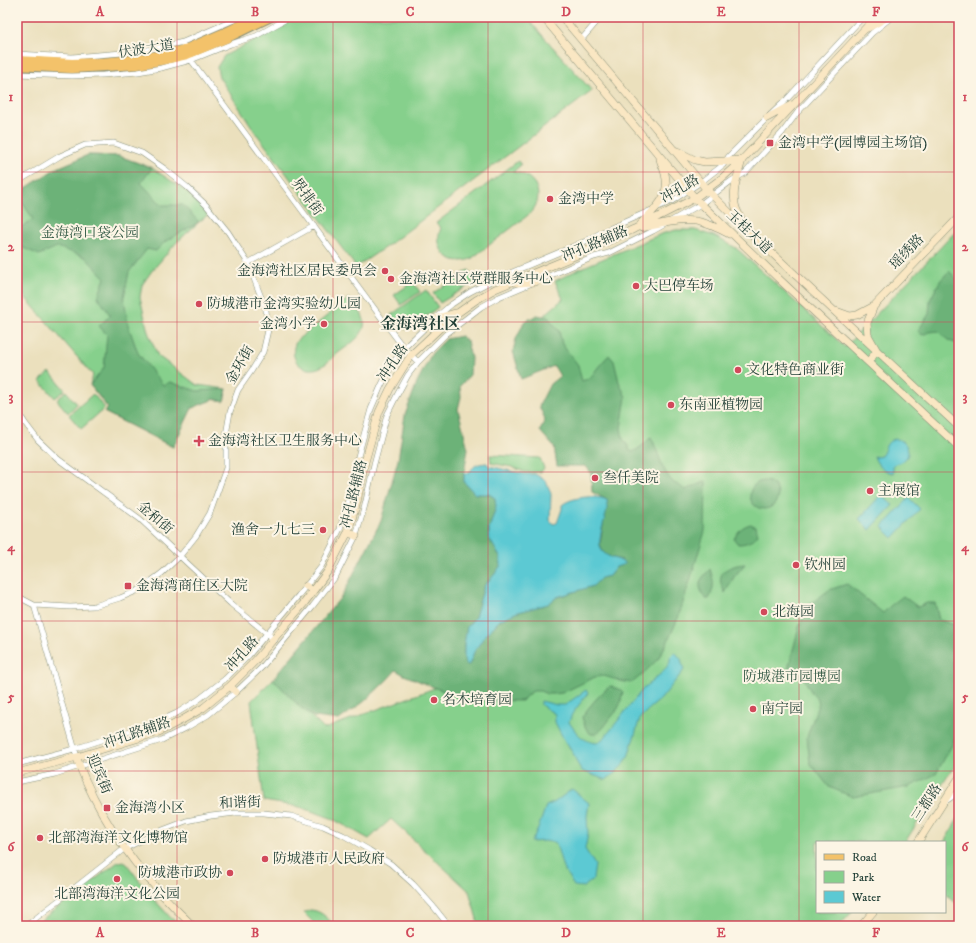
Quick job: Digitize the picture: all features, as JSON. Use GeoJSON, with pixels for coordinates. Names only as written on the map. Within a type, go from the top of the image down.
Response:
{"type":"FeatureCollection","features":[{"type":"Feature","properties":{"kind":"main road","name":"伏波大道"},"geometry":{"type":"LineString","coordinates":[[17,60],[72,63],[102,62],[136,59],[187,51],[258,17]]}},
{"type":"Feature","properties":{"kind":"main road","name":"伏波大道"},"geometry":{"type":"LineString","coordinates":[[17,66],[103,71],[160,61],[228,38],[271,17]]}},
{"type":"Feature","properties":{"kind":"main road","name":"玉桂大道"},"geometry":{"type":"LineString","coordinates":[[543,17],[695,198],[959,447]]}},
{"type":"Feature","properties":{"kind":"main road","name":"玉桂大道"},"geometry":{"type":"LineString","coordinates":[[562,17],[707,190],[745,228],[959,428]]}},
{"type":"Feature","properties":{"kind":"main road","name":"冲孔路"},"geometry":{"type":"LineString","coordinates":[[17,773],[159,732],[203,708],[230,686],[255,661],[328,571],[348,532],[379,412],[390,388],[411,355],[459,312],[495,289],[577,255],[634,229],[695,198],[707,190],[742,160],[876,17]]}},
{"type":"Feature","properties":{"kind":"main road"},"geometry":{"type":"LineString","coordinates":[[861,33],[888,17]]}},
{"type":"Feature","properties":{"kind":"main road"},"geometry":{"type":"LineString","coordinates":[[766,118],[796,102]]}},
{"type":"Feature","properties":{"kind":"main road"},"geometry":{"type":"LineString","coordinates":[[674,150],[695,160],[705,162],[742,160],[734,195],[736,207],[745,228]]}},
{"type":"Feature","properties":{"kind":"main road"},"geometry":{"type":"LineString","coordinates":[[634,229],[657,208],[663,199],[666,189],[666,175],[658,154]]}},
{"type":"Feature","properties":{"kind":"main road","name":"瑶绣路"},"geometry":{"type":"LineString","coordinates":[[874,306],[959,217]]}},
{"type":"Feature","properties":{"kind":"main road"},"geometry":{"type":"LineString","coordinates":[[634,229],[684,220],[697,221],[714,226],[735,237]]}},
{"type":"Feature","properties":{"kind":"main road"},"geometry":{"type":"LineString","coordinates":[[792,291],[802,281]]}},
{"type":"Feature","properties":{"kind":"main road"},"geometry":{"type":"LineString","coordinates":[[510,283],[535,282]]}},
{"type":"Feature","properties":{"kind":"main road"},"geometry":{"type":"LineString","coordinates":[[834,310],[850,316],[857,315],[874,306]]}},
{"type":"Feature","properties":{"kind":"main road"},"geometry":{"type":"LineString","coordinates":[[868,362],[877,351],[868,335],[867,323],[874,306]]}},
{"type":"Feature","properties":{"kind":"main road"},"geometry":{"type":"LineString","coordinates":[[434,319],[459,312]]}},
{"type":"Feature","properties":{"kind":"main road"},"geometry":{"type":"LineString","coordinates":[[356,460],[365,462]]}},
{"type":"Feature","properties":{"kind":"main road"},"geometry":{"type":"LineString","coordinates":[[346,508],[354,511]]}},
{"type":"Feature","properties":{"kind":"main road"},"geometry":{"type":"LineString","coordinates":[[348,532],[356,536]]}},
{"type":"Feature","properties":{"kind":"main road"},"geometry":{"type":"LineString","coordinates":[[306,586],[313,591]]}},
{"type":"Feature","properties":{"kind":"main road"},"geometry":{"type":"LineString","coordinates":[[230,686],[236,692]]}},
{"type":"Feature","properties":{"kind":"main road"},"geometry":{"type":"LineString","coordinates":[[144,727],[147,735]]}},
{"type":"Feature","properties":{"kind":"main road","name":"迎宾街"},"geometry":{"type":"LineString","coordinates":[[76,757],[99,808],[124,849],[145,877],[193,926]]}},
{"type":"Feature","properties":{"kind":"main road","name":"三都路"},"geometry":{"type":"LineString","coordinates":[[919,841],[959,778]]}},
{"type":"Feature","properties":{"kind":"main road"},"geometry":{"type":"LineString","coordinates":[[861,926],[872,913]]}},
{"type":"Feature","properties":{"kind":"street"},"geometry":{"type":"LineString","coordinates":[[187,51],[241,17]]}},
{"type":"Feature","properties":{"kind":"street"},"geometry":{"type":"LineString","coordinates":[[17,54],[72,57],[135,52],[157,48],[187,51],[231,44],[256,36],[290,17]]}},
{"type":"Feature","properties":{"kind":"street"},"geometry":{"type":"LineString","coordinates":[[581,40],[601,17]]}},
{"type":"Feature","properties":{"kind":"street","name":"冲孔路辅路"},"geometry":{"type":"LineString","coordinates":[[17,764],[74,749],[155,723],[177,713],[198,700],[225,679],[249,655],[321,567],[340,529],[356,460],[371,409],[393,364],[404,348],[434,319],[452,304],[470,292],[491,281],[586,241],[602,232],[672,201],[689,191],[723,165],[729,156],[787,99],[863,17]]}},
{"type":"Feature","properties":{"kind":"street","name":"冲孔路辅路"},"geometry":{"type":"LineString","coordinates":[[17,782],[55,774],[162,740],[208,715],[236,692],[262,667],[336,576],[356,536],[387,415],[396,396],[418,362],[446,334],[482,307],[499,297],[609,252],[653,231],[701,204],[745,173],[782,133],[797,113],[872,33],[891,17]]}},
{"type":"Feature","properties":{"kind":"street","name":"界排街"},"geometry":{"type":"LineString","coordinates":[[187,51],[404,348],[418,362]]}},
{"type":"Feature","properties":{"kind":"street"},"geometry":{"type":"LineString","coordinates":[[17,74],[72,76],[103,71]]}},
{"type":"Feature","properties":{"kind":"street","name":"金环街"},"geometry":{"type":"LineString","coordinates":[[17,182],[60,156],[86,145],[114,143],[142,153],[166,169],[206,205],[228,232],[248,263],[266,310],[268,330],[263,352],[238,390],[230,412],[226,434],[226,468],[210,513],[196,536],[180,556],[162,573],[139,590],[94,606],[70,607],[34,605],[17,596]]}},
{"type":"Feature","properties":{"kind":"street"},"geometry":{"type":"LineString","coordinates":[[248,263],[314,226]]}},
{"type":"Feature","properties":{"kind":"street","name":"金和街"},"geometry":{"type":"LineString","coordinates":[[17,410],[38,440],[58,459],[140,519],[231,604],[280,644]]}},
{"type":"Feature","properties":{"kind":"street","name":"迎宾街"},"geometry":{"type":"LineString","coordinates":[[34,605],[76,757]]}},
{"type":"Feature","properties":{"kind":"street"},"geometry":{"type":"LineString","coordinates":[[943,802],[959,792]]}},
{"type":"Feature","properties":{"kind":"street","name":"和谐街"},"geometry":{"type":"LineString","coordinates":[[26,926],[124,849],[160,831],[186,821],[236,813],[264,813],[291,816],[323,826],[343,835],[391,864],[413,884],[433,906],[448,926]]}},
{"type":"Feature","properties":{"kind":"green space"},"geometry":{"type":"Polygon","coordinates":[[[298,17],[526,17],[592,91],[390,244],[356,267],[256,133],[219,77],[217,67],[224,56],[298,17]]]}},
{"type":"Feature","properties":{"kind":"green space","name":"金海湾口袋公园"},"geometry":{"type":"Polygon","coordinates":[[[88,155],[119,156],[152,168],[185,190],[209,214],[176,243],[151,272],[142,285],[140,297],[148,332],[158,356],[197,385],[227,389],[224,401],[214,399],[192,408],[173,447],[104,412],[108,408],[90,385],[93,375],[17,288],[17,194],[55,169],[88,155]]]}},
{"type":"Feature","properties":{"kind":"green space","name":"金海湾口袋公园"},"geometry":{"type":"Polygon","coordinates":[[[88,155],[119,156],[152,168],[141,183],[162,205],[183,205],[199,222],[166,241],[156,251],[147,249],[129,272],[124,297],[128,325],[138,353],[163,385],[170,382],[197,391],[227,389],[224,401],[214,399],[192,408],[173,447],[104,412],[108,408],[90,385],[104,368],[107,335],[99,326],[110,315],[98,297],[105,278],[85,257],[57,247],[39,255],[17,245],[17,230],[33,219],[17,194],[55,169],[88,155]]]}},
{"type":"Feature","properties":{"kind":"green space"},"geometry":{"type":"Polygon","coordinates":[[[518,161],[521,165],[513,172],[529,177],[537,189],[537,203],[533,210],[471,259],[463,261],[450,258],[441,249],[439,236],[441,228],[436,223],[518,161]]]}},
{"type":"Feature","properties":{"kind":"green space","name":"防城港市园博园"},"geometry":{"type":"Polygon","coordinates":[[[959,228],[959,761],[906,841],[816,841],[816,913],[851,913],[839,926],[479,926],[469,891],[391,819],[369,839],[331,818],[300,807],[264,801],[251,701],[273,679],[324,729],[640,612],[624,448],[540,319],[563,299],[555,281],[579,269],[661,234],[676,230],[695,230],[714,236],[736,248],[845,347],[959,228]]]}},
{"type":"Feature","properties":{"kind":"green space"},"geometry":{"type":"Polygon","coordinates":[[[469,270],[476,281],[440,303],[433,293],[469,270]]]}},
{"type":"Feature","properties":{"kind":"green space"},"geometry":{"type":"Polygon","coordinates":[[[949,271],[956,278],[959,284],[959,344],[949,341],[938,331],[922,335],[918,331],[929,314],[930,300],[940,281],[949,271]]]}},
{"type":"Feature","properties":{"kind":"green space"},"geometry":{"type":"Polygon","coordinates":[[[413,282],[420,292],[401,305],[394,295],[413,282]]]}},
{"type":"Feature","properties":{"kind":"green space"},"geometry":{"type":"Polygon","coordinates":[[[426,290],[438,307],[413,327],[406,329],[399,326],[391,315],[426,290]]]}},
{"type":"Feature","properties":{"kind":"green space"},"geometry":{"type":"Polygon","coordinates":[[[349,298],[353,303],[350,306],[358,310],[363,317],[364,323],[361,334],[352,343],[321,367],[311,369],[302,366],[296,361],[294,356],[294,348],[297,340],[349,298]]]}},
{"type":"Feature","properties":{"kind":"green space"},"geometry":{"type":"Polygon","coordinates":[[[537,315],[548,317],[559,331],[562,344],[578,365],[582,381],[590,378],[609,355],[614,361],[619,382],[626,397],[621,428],[623,439],[630,451],[633,452],[642,446],[651,437],[666,473],[674,483],[685,490],[706,481],[705,531],[678,618],[668,641],[658,659],[633,682],[624,682],[604,676],[595,677],[562,693],[547,694],[540,691],[533,691],[522,701],[480,700],[458,697],[404,675],[396,670],[365,701],[339,720],[314,717],[301,708],[273,679],[342,596],[381,521],[398,460],[405,415],[417,382],[432,353],[446,339],[461,336],[467,341],[471,358],[470,375],[460,386],[461,397],[458,409],[468,449],[464,482],[475,494],[489,494],[495,498],[496,507],[489,529],[489,537],[500,557],[501,565],[484,586],[475,617],[467,628],[464,645],[464,658],[469,665],[474,652],[484,637],[500,620],[515,613],[548,604],[557,597],[593,586],[601,578],[609,576],[622,560],[607,556],[601,548],[600,544],[607,500],[592,492],[591,473],[586,466],[557,466],[554,447],[540,431],[545,419],[539,406],[550,384],[560,376],[554,366],[521,379],[513,351],[516,339],[524,322],[537,315]]]}},
{"type":"Feature","properties":{"kind":"green space"},"geometry":{"type":"Polygon","coordinates":[[[50,372],[65,390],[55,398],[40,381],[50,372]]]}},
{"type":"Feature","properties":{"kind":"green space"},"geometry":{"type":"Polygon","coordinates":[[[66,391],[77,404],[68,413],[57,400],[66,391]]]}},
{"type":"Feature","properties":{"kind":"green space"},"geometry":{"type":"Polygon","coordinates":[[[93,394],[105,408],[81,429],[69,415],[93,394]]]}},
{"type":"Feature","properties":{"kind":"green space"},"geometry":{"type":"Polygon","coordinates":[[[490,455],[540,458],[544,468],[541,472],[525,472],[512,467],[491,463],[490,455]]]}},
{"type":"Feature","properties":{"kind":"green space"},"geometry":{"type":"Polygon","coordinates":[[[764,481],[774,485],[778,495],[774,505],[764,509],[754,505],[750,495],[754,485],[764,481]]]}},
{"type":"Feature","properties":{"kind":"green space"},"geometry":{"type":"Polygon","coordinates":[[[751,524],[756,527],[758,534],[750,542],[738,544],[734,539],[737,534],[741,529],[751,524]]]}},
{"type":"Feature","properties":{"kind":"green space"},"geometry":{"type":"Polygon","coordinates":[[[745,564],[734,577],[725,593],[720,579],[724,571],[736,565],[745,564]]]}},
{"type":"Feature","properties":{"kind":"green space"},"geometry":{"type":"Polygon","coordinates":[[[710,569],[713,587],[709,599],[706,599],[701,590],[700,582],[710,569]]]}},
{"type":"Feature","properties":{"kind":"green space"},"geometry":{"type":"Polygon","coordinates":[[[847,584],[883,613],[903,596],[918,607],[927,603],[935,603],[939,620],[958,626],[953,647],[954,670],[959,679],[959,732],[936,774],[909,787],[853,797],[829,787],[810,763],[807,737],[819,702],[803,677],[788,669],[799,627],[809,605],[829,590],[847,584]]]}},
{"type":"Feature","properties":{"kind":"green space"},"geometry":{"type":"Polygon","coordinates":[[[610,686],[623,692],[619,706],[601,730],[597,733],[590,733],[584,725],[582,717],[595,700],[610,686]]]}},
{"type":"Feature","properties":{"kind":"green space"},"geometry":{"type":"Polygon","coordinates":[[[959,817],[959,906],[946,894],[946,841],[945,841],[959,817]]]}},
{"type":"Feature","properties":{"kind":"green space","name":"北部湾海洋文化公园"},"geometry":{"type":"Polygon","coordinates":[[[123,861],[127,864],[149,894],[180,926],[33,926],[118,862],[123,861]]]}},
{"type":"Feature","properties":{"kind":"green space"},"geometry":{"type":"Polygon","coordinates":[[[310,910],[321,913],[335,926],[317,926],[304,913],[310,910]]]}},
{"type":"Feature","properties":{"kind":"water"},"geometry":{"type":"Polygon","coordinates":[[[896,439],[905,444],[908,454],[904,460],[893,467],[893,473],[886,471],[881,467],[874,456],[881,456],[888,443],[896,439]]]}},
{"type":"Feature","properties":{"kind":"water"},"geometry":{"type":"Polygon","coordinates":[[[487,463],[489,466],[525,474],[535,474],[546,481],[551,494],[550,520],[553,524],[557,523],[562,505],[566,502],[584,497],[597,497],[607,500],[600,547],[606,555],[620,560],[625,564],[616,567],[609,576],[601,578],[593,586],[557,597],[548,604],[515,613],[500,620],[484,637],[474,652],[469,665],[465,664],[464,658],[464,645],[467,627],[475,617],[484,586],[501,565],[500,557],[489,538],[489,529],[496,507],[495,498],[489,494],[475,494],[464,482],[464,473],[469,473],[476,465],[487,463]]]}},
{"type":"Feature","properties":{"kind":"water"},"geometry":{"type":"Polygon","coordinates":[[[881,495],[893,505],[870,530],[859,519],[881,495]]]}},
{"type":"Feature","properties":{"kind":"water"},"geometry":{"type":"Polygon","coordinates":[[[909,498],[920,509],[893,538],[882,527],[909,498]]]}},
{"type":"Feature","properties":{"kind":"water"},"geometry":{"type":"Polygon","coordinates":[[[675,652],[681,659],[684,670],[661,699],[640,718],[628,757],[623,765],[606,780],[582,771],[555,722],[555,714],[541,705],[541,701],[557,705],[565,705],[586,690],[588,693],[572,714],[569,722],[574,730],[584,739],[597,743],[605,737],[643,689],[664,671],[670,662],[670,657],[675,652]]]}},
{"type":"Feature","properties":{"kind":"water"},"geometry":{"type":"Polygon","coordinates":[[[572,789],[589,803],[587,816],[588,834],[585,849],[595,865],[593,879],[584,887],[574,886],[563,868],[556,843],[545,841],[531,842],[538,829],[546,806],[555,802],[572,789]]]}},
{"type":"Feature","properties":{"kind":"place","name":"金湾中学(园博园主场馆)"},"geometry":{"type":"Point","coordinates":[770,143]}},
{"type":"Feature","properties":{"kind":"place","name":"金湾中学"},"geometry":{"type":"Point","coordinates":[550,199]}},
{"type":"Feature","properties":{"kind":"place","name":"金海湾社区居民委员会"},"geometry":{"type":"Point","coordinates":[385,271]}},
{"type":"Feature","properties":{"kind":"place","name":"金海湾社区党群服务中心"},"geometry":{"type":"Point","coordinates":[391,279]}},
{"type":"Feature","properties":{"kind":"place","name":"大巴停车场"},"geometry":{"type":"Point","coordinates":[636,286]}},
{"type":"Feature","properties":{"kind":"place","name":"防城港市金湾实验幼儿园"},"geometry":{"type":"Point","coordinates":[199,304]}},
{"type":"Feature","properties":{"kind":"place","name":"金湾小学"},"geometry":{"type":"Point","coordinates":[324,324]}},
{"type":"Feature","properties":{"kind":"place","name":"文化特色商业街"},"geometry":{"type":"Point","coordinates":[738,370]}},
{"type":"Feature","properties":{"kind":"place","name":"东南亚植物园"},"geometry":{"type":"Point","coordinates":[671,405]}},
{"type":"Feature","properties":{"kind":"place","name":"金海湾社区卫生服务中心"},"geometry":{"type":"Point","coordinates":[199,441]}},
{"type":"Feature","properties":{"kind":"place","name":"叁仟美院"},"geometry":{"type":"Point","coordinates":[595,478]}},
{"type":"Feature","properties":{"kind":"place","name":"主展馆"},"geometry":{"type":"Point","coordinates":[870,491]}},
{"type":"Feature","properties":{"kind":"place","name":"渔舍一九七三"},"geometry":{"type":"Point","coordinates":[323,530]}},
{"type":"Feature","properties":{"kind":"place","name":"钦州园"},"geometry":{"type":"Point","coordinates":[796,565]}},
{"type":"Feature","properties":{"kind":"place","name":"金海湾商住区大院"},"geometry":{"type":"Point","coordinates":[128,586]}},
{"type":"Feature","properties":{"kind":"place","name":"北海园"},"geometry":{"type":"Point","coordinates":[764,612]}},
{"type":"Feature","properties":{"kind":"place","name":"名木培育园"},"geometry":{"type":"Point","coordinates":[434,700]}},
{"type":"Feature","properties":{"kind":"place","name":"南宁园"},"geometry":{"type":"Point","coordinates":[753,709]}},
{"type":"Feature","properties":{"kind":"place","name":"金海湾小区"},"geometry":{"type":"Point","coordinates":[107,808]}},
{"type":"Feature","properties":{"kind":"place","name":"北部湾海洋文化博物馆"},"geometry":{"type":"Point","coordinates":[40,838]}},
{"type":"Feature","properties":{"kind":"place","name":"防城港市人民政府"},"geometry":{"type":"Point","coordinates":[265,859]}},
{"type":"Feature","properties":{"kind":"place","name":"防城港市政协"},"geometry":{"type":"Point","coordinates":[230,873]}},
{"type":"Feature","properties":{"kind":"place","name":"北部湾海洋文化公园"},"geometry":{"type":"Point","coordinates":[117,879]}},
{"type":"Feature","properties":{"kind":"district","name":"金海湾社区"},"geometry":{"type":"Point","coordinates":[420,324]}}]}
